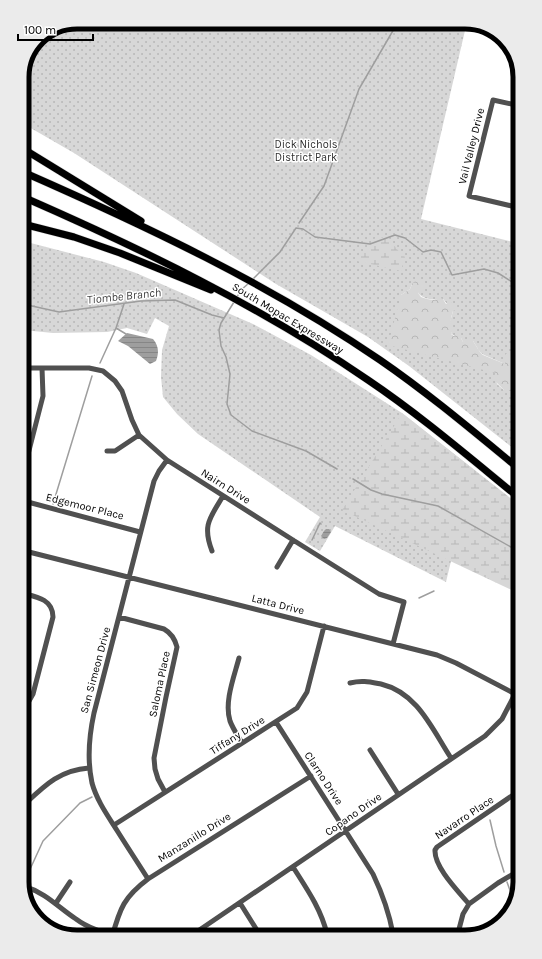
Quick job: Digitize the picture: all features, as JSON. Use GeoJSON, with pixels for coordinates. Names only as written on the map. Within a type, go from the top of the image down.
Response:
{"type":"FeatureCollection","features":[{"type":"Feature","properties":{"kind":"highway"},"geometry":{"type":"LineString","coordinates":[[29,152],[140,221],[150,230]]}},
{"type":"Feature","properties":{"kind":"highway","name":"South Mopac Expressway"},"geometry":{"type":"LineString","coordinates":[[29,175],[150,230],[266,290],[341,334],[449,412],[513,464]]}},
{"type":"Feature","properties":{"kind":"highway","name":"South Mopac Expressway"},"geometry":{"type":"LineString","coordinates":[[29,200],[114,238],[213,289],[224,293],[328,354],[368,380],[416,415],[513,493]]}},
{"type":"Feature","properties":{"kind":"highway"},"geometry":{"type":"LineString","coordinates":[[29,226],[74,237],[213,289]]}},
{"type":"Feature","properties":{"kind":"street","name":"Vail Valley Drive"},"geometry":{"type":"LineString","coordinates":[[513,104],[493,100],[469,196],[513,206]]}},
{"type":"Feature","properties":{"kind":"street","name":"Nairn Drive"},"geometry":{"type":"LineString","coordinates":[[29,368],[89,368],[103,372],[114,381],[122,391],[139,435],[167,460],[384,596],[404,602],[393,644]]}},
{"type":"Feature","properties":{"kind":"street"},"geometry":{"type":"LineString","coordinates":[[29,451],[43,396],[42,368]]}},
{"type":"Feature","properties":{"kind":"street"},"geometry":{"type":"LineString","coordinates":[[107,451],[115,451],[139,435]]}},
{"type":"Feature","properties":{"kind":"street","name":"San Simeon Drive"},"geometry":{"type":"LineString","coordinates":[[148,878],[103,810],[96,794],[89,768],[91,725],[154,481],[167,460]]}},
{"type":"Feature","properties":{"kind":"street"},"geometry":{"type":"LineString","coordinates":[[212,551],[207,537],[208,522],[223,496]]}},
{"type":"Feature","properties":{"kind":"street","name":"Edgemoor Place"},"geometry":{"type":"LineString","coordinates":[[29,502],[140,532]]}},
{"type":"Feature","properties":{"kind":"street"},"geometry":{"type":"LineString","coordinates":[[277,567],[293,540]]}},
{"type":"Feature","properties":{"kind":"street","name":"Latta Drive"},"geometry":{"type":"LineString","coordinates":[[29,552],[129,576],[437,656],[456,663],[513,693]]}},
{"type":"Feature","properties":{"kind":"street"},"geometry":{"type":"LineString","coordinates":[[29,595],[49,603],[53,612],[53,617],[33,694],[29,701]]}},
{"type":"Feature","properties":{"kind":"street","name":"Saloma Place"},"geometry":{"type":"LineString","coordinates":[[119,617],[164,629],[169,632],[176,641],[177,647],[154,758],[158,779],[165,792]]}},
{"type":"Feature","properties":{"kind":"street","name":"Tiffany Drive"},"geometry":{"type":"LineString","coordinates":[[114,825],[297,708],[305,696],[324,626]]}},
{"type":"Feature","properties":{"kind":"street"},"geometry":{"type":"LineString","coordinates":[[239,658],[228,709],[231,724],[242,743]]}},
{"type":"Feature","properties":{"kind":"street"},"geometry":{"type":"LineString","coordinates":[[350,683],[364,680],[387,686],[410,698],[421,710],[451,758]]}},
{"type":"Feature","properties":{"kind":"street","name":"Copano Drive"},"geometry":{"type":"LineString","coordinates":[[200,930],[485,736],[502,719],[513,701]]}},
{"type":"Feature","properties":{"kind":"street","name":"Clarno Drive"},"geometry":{"type":"LineString","coordinates":[[276,722],[373,874],[387,906],[392,930]]}},
{"type":"Feature","properties":{"kind":"street"},"geometry":{"type":"LineString","coordinates":[[370,750],[398,794]]}},
{"type":"Feature","properties":{"kind":"street"},"geometry":{"type":"LineString","coordinates":[[29,798],[58,775],[78,768],[89,768]]}},
{"type":"Feature","properties":{"kind":"street","name":"Manzanillo Drive"},"geometry":{"type":"LineString","coordinates":[[115,930],[120,910],[135,888],[148,878],[310,776]]}},
{"type":"Feature","properties":{"kind":"street","name":"Navarro Place"},"geometry":{"type":"LineString","coordinates":[[469,904],[452,885],[436,861],[435,850],[437,847],[513,795]]}},
{"type":"Feature","properties":{"kind":"street"},"geometry":{"type":"LineString","coordinates":[[293,867],[314,901],[324,922],[326,930]]}},
{"type":"Feature","properties":{"kind":"street"},"geometry":{"type":"LineString","coordinates":[[459,930],[463,914],[469,904],[513,874]]}},
{"type":"Feature","properties":{"kind":"street"},"geometry":{"type":"LineString","coordinates":[[56,903],[70,882]]}},
{"type":"Feature","properties":{"kind":"street"},"geometry":{"type":"LineString","coordinates":[[30,888],[40,892],[76,919],[94,930]]}},
{"type":"Feature","properties":{"kind":"street"},"geometry":{"type":"LineString","coordinates":[[240,903],[257,930]]}},
{"type":"Feature","properties":{"kind":"green space","name":"Dick Nichols District Park"},"geometry":{"type":"Polygon","coordinates":[[[71,29],[465,29],[421,219],[513,242],[513,362],[506,359],[505,364],[484,355],[480,352],[473,341],[463,342],[461,338],[451,334],[450,322],[453,311],[443,299],[426,298],[418,293],[423,281],[412,284],[410,289],[401,295],[495,373],[497,384],[504,390],[513,385],[513,448],[409,366],[368,337],[276,284],[74,153],[29,127],[29,74],[34,56],[45,41],[53,35],[71,29]]]}},
{"type":"Feature","properties":{"kind":"green space"},"geometry":{"type":"Polygon","coordinates":[[[376,237],[388,238],[405,257],[401,271],[357,261],[376,237]]]}},
{"type":"Feature","properties":{"kind":"green space"},"geometry":{"type":"Polygon","coordinates":[[[29,243],[104,262],[136,273],[253,324],[311,355],[402,413],[473,469],[446,582],[335,526],[320,551],[305,542],[320,517],[198,434],[177,414],[163,397],[161,377],[162,350],[169,326],[155,318],[147,334],[127,328],[107,332],[53,333],[29,331],[29,243]]]}},
{"type":"Feature","properties":{"kind":"green space"},"geometry":{"type":"Polygon","coordinates":[[[415,281],[425,282],[425,287],[418,293],[421,297],[434,300],[440,298],[443,299],[446,304],[450,302],[457,307],[456,310],[453,311],[451,322],[454,328],[451,334],[454,336],[456,333],[459,333],[463,342],[468,339],[473,341],[483,355],[505,364],[505,355],[508,352],[513,354],[513,388],[510,390],[504,390],[494,380],[495,373],[388,345],[401,295],[410,289],[415,281]]]}},
{"type":"Feature","properties":{"kind":"green space"},"geometry":{"type":"Polygon","coordinates":[[[402,413],[513,500],[513,591],[342,510],[402,413]]]}},
{"type":"Feature","properties":{"kind":"shaded area"},"geometry":{"type":"Polygon","coordinates":[[[127,333],[153,339],[158,350],[156,361],[150,364],[128,346],[118,341],[127,333]]]}},
{"type":"Feature","properties":{"kind":"shaded area"},"geometry":{"type":"Polygon","coordinates":[[[326,529],[329,529],[331,532],[327,538],[324,539],[321,536],[326,529]]]}},
{"type":"Feature","properties":{"kind":"waterway"},"geometry":{"type":"LineString","coordinates":[[299,223],[324,186],[359,89],[394,29]]}},
{"type":"Feature","properties":{"kind":"waterway"},"geometry":{"type":"LineString","coordinates":[[253,279],[280,252],[296,228],[303,229],[315,237],[370,244],[395,235],[405,238],[423,252],[431,250],[441,252],[452,275],[484,269],[498,273],[513,282]]}},
{"type":"Feature","properties":{"kind":"waterway"},"geometry":{"type":"LineString","coordinates":[[237,297],[241,290],[249,283]]}},
{"type":"Feature","properties":{"kind":"waterway","name":"Tiombe Branch"},"geometry":{"type":"LineString","coordinates":[[29,305],[59,312],[141,301],[175,300],[212,315],[224,318]]}},
{"type":"Feature","properties":{"kind":"waterway"},"geometry":{"type":"LineString","coordinates":[[234,302],[221,323],[219,330],[221,346],[226,357],[230,374],[227,404],[231,415],[252,431],[306,451],[337,469]]}},
{"type":"Feature","properties":{"kind":"waterway"},"geometry":{"type":"LineString","coordinates":[[100,363],[116,328],[124,304]]}},
{"type":"Feature","properties":{"kind":"waterway"},"geometry":{"type":"LineString","coordinates":[[116,328],[126,334]]}},
{"type":"Feature","properties":{"kind":"waterway"},"geometry":{"type":"LineString","coordinates":[[53,504],[92,376]]}},
{"type":"Feature","properties":{"kind":"waterway"},"geometry":{"type":"LineString","coordinates":[[353,479],[371,490],[382,494],[438,506],[513,548]]}},
{"type":"Feature","properties":{"kind":"waterway"},"geometry":{"type":"LineString","coordinates":[[312,540],[320,523],[321,524]]}},
{"type":"Feature","properties":{"kind":"waterway"},"geometry":{"type":"LineString","coordinates":[[419,598],[434,591]]}},
{"type":"Feature","properties":{"kind":"waterway"},"geometry":{"type":"LineString","coordinates":[[29,871],[43,841],[80,803],[92,797]]}},
{"type":"Feature","properties":{"kind":"waterway"},"geometry":{"type":"LineString","coordinates":[[490,820],[504,872]]}},
{"type":"Feature","properties":{"kind":"waterway"},"geometry":{"type":"LineString","coordinates":[[507,882],[511,894]]}}]}
